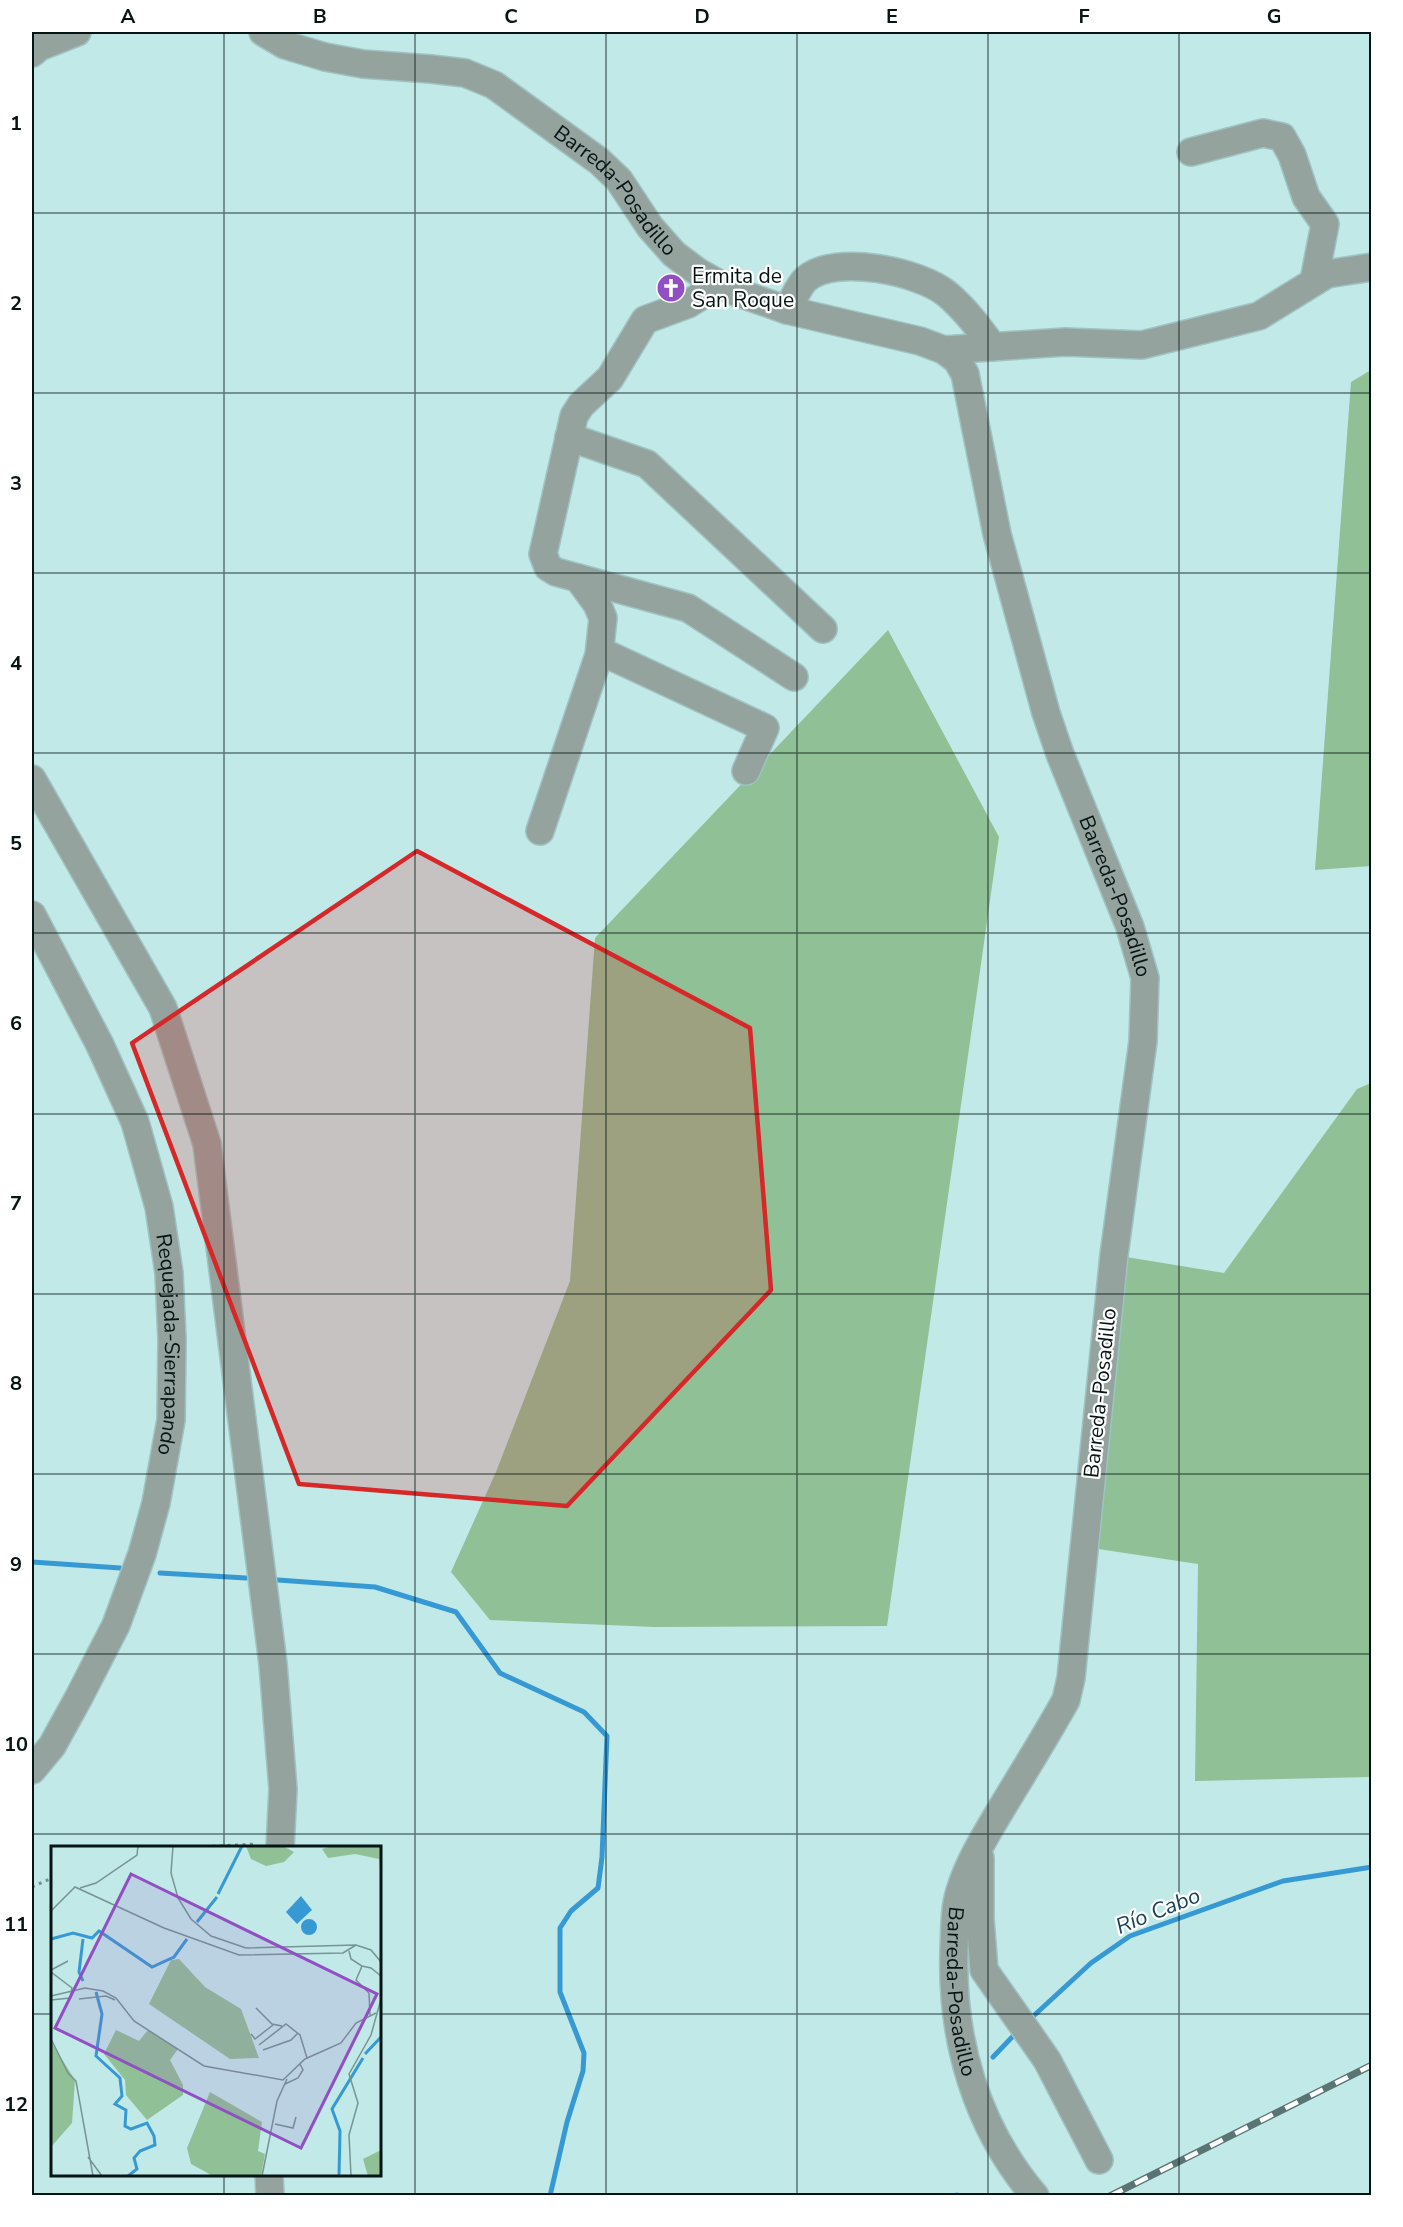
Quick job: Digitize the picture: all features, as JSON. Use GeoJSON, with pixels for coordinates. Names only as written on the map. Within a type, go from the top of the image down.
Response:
{"type":"FeatureCollection","features":[{"type":"Feature","properties":{"kind":"street"},"geometry":{"type":"LineString","coordinates":[[32,52],[76,32]]}},
{"type":"Feature","properties":{"kind":"street","name":"Barreda-Posadillo"},"geometry":{"type":"LineString","coordinates":[[263,32],[285,45],[325,57],[363,64],[465,73],[494,85],[599,161],[619,180],[650,227],[674,254],[698,272],[720,284],[787,310],[920,341],[944,350],[957,360],[966,374],[997,534],[1046,713],[1060,754],[1133,936],[1145,978],[1146,1008],[1143,1041],[1114,1255],[1071,1678],[1066,1700],[980,1845],[960,1892],[955,1920],[953,1971],[956,2015],[965,2064],[980,2107],[1005,2155],[1028,2187]]}},
{"type":"Feature","properties":{"kind":"street"},"geometry":{"type":"LineString","coordinates":[[1191,152],[1263,133],[1282,137],[1292,155],[1306,197],[1324,224],[1314,281]]}},
{"type":"Feature","properties":{"kind":"street"},"geometry":{"type":"LineString","coordinates":[[787,310],[807,279],[825,270],[846,266],[898,271],[931,283],[946,293],[965,311],[993,347]]}},
{"type":"Feature","properties":{"kind":"street"},"geometry":{"type":"LineString","coordinates":[[944,350],[1065,342],[1142,345],[1259,316],[1327,274],[1371,267]]}},
{"type":"Feature","properties":{"kind":"street"},"geometry":{"type":"LineString","coordinates":[[720,284],[688,304],[645,320],[610,378],[581,405],[574,416],[543,554],[548,567],[556,572],[688,608],[794,677]]}},
{"type":"Feature","properties":{"kind":"street"},"geometry":{"type":"LineString","coordinates":[[569,437],[647,464],[823,629]]}},
{"type":"Feature","properties":{"kind":"street"},"geometry":{"type":"LineString","coordinates":[[540,831],[600,651],[603,618],[597,604],[578,578]]}},
{"type":"Feature","properties":{"kind":"street"},"geometry":{"type":"LineString","coordinates":[[600,651],[765,728],[746,771]]}},
{"type":"Feature","properties":{"kind":"street"},"geometry":{"type":"LineString","coordinates":[[32,779],[163,1008],[207,1144],[273,1664],[284,1789],[280,1845]]}},
{"type":"Feature","properties":{"kind":"street","name":"Requejada-Sierrapando"},"geometry":{"type":"LineString","coordinates":[[32,915],[100,1045],[135,1122],[159,1207],[169,1273],[172,1340],[171,1420],[156,1503],[142,1554],[116,1625],[52,1746],[32,1770]]}},
{"type":"Feature","properties":{"kind":"street"},"geometry":{"type":"LineString","coordinates":[[980,1845],[980,1919],[984,1970],[1012,2014],[1047,2060],[1099,2160]]}},
{"type":"Feature","properties":{"kind":"street"},"geometry":{"type":"LineString","coordinates":[[269,2176],[270,2196]]}},
{"type":"Feature","properties":{"kind":"path"},"geometry":{"type":"LineString","coordinates":[[245,1846],[280,1845]]}},
{"type":"Feature","properties":{"kind":"path"},"geometry":{"type":"LineString","coordinates":[[32,1887],[51,1878]]}},
{"type":"Feature","properties":{"kind":"highlighted area"},"geometry":{"type":"Polygon","coordinates":[[[417,851],[750,1028],[771,1290],[567,1506],[299,1484],[132,1043],[417,851]]]}},
{"type":"Feature","properties":{"kind":"green space"},"geometry":{"type":"Polygon","coordinates":[[[1371,370],[1371,866],[1315,870],[1351,382],[1371,370]]]}},
{"type":"Feature","properties":{"kind":"green space"},"geometry":{"type":"Polygon","coordinates":[[[888,630],[999,837],[887,1626],[654,1627],[490,1620],[451,1572],[496,1472],[570,1281],[595,938],[888,630]]]}},
{"type":"Feature","properties":{"kind":"green space"},"geometry":{"type":"Polygon","coordinates":[[[1371,1083],[1371,1777],[1195,1781],[1198,1564],[1085,1547],[1114,1255],[1224,1273],[1357,1089],[1371,1083]]]}},
{"type":"Feature","properties":{"kind":"waterway"},"geometry":{"type":"LineString","coordinates":[[32,1562],[120,1568]]}},
{"type":"Feature","properties":{"kind":"waterway"},"geometry":{"type":"LineString","coordinates":[[160,1573],[246,1578]]}},
{"type":"Feature","properties":{"kind":"waterway"},"geometry":{"type":"LineString","coordinates":[[278,1580],[375,1587],[456,1612],[500,1673],[584,1712],[607,1736],[602,1857],[598,1888],[571,1911],[560,1928],[560,1992],[584,2053],[583,2071],[567,2122],[550,2196]]}},
{"type":"Feature","properties":{"kind":"waterway","name":"Río Cabo"},"geometry":{"type":"LineString","coordinates":[[1028,2021],[1091,1963],[1130,1936],[1283,1881],[1372,1867]]}},
{"type":"Feature","properties":{"kind":"waterway","name":"Río Cabo"},"geometry":{"type":"LineString","coordinates":[[993,2057],[1017,2032]]}},
{"type":"Feature","properties":{"kind":"railway"},"geometry":{"type":"LineString","coordinates":[[1110,2196],[1372,2065]]}},
{"type":"Feature","properties":{"kind":"place","name":"Ermita de San Roque"},"geometry":{"type":"Point","coordinates":[671,288]}}]}
